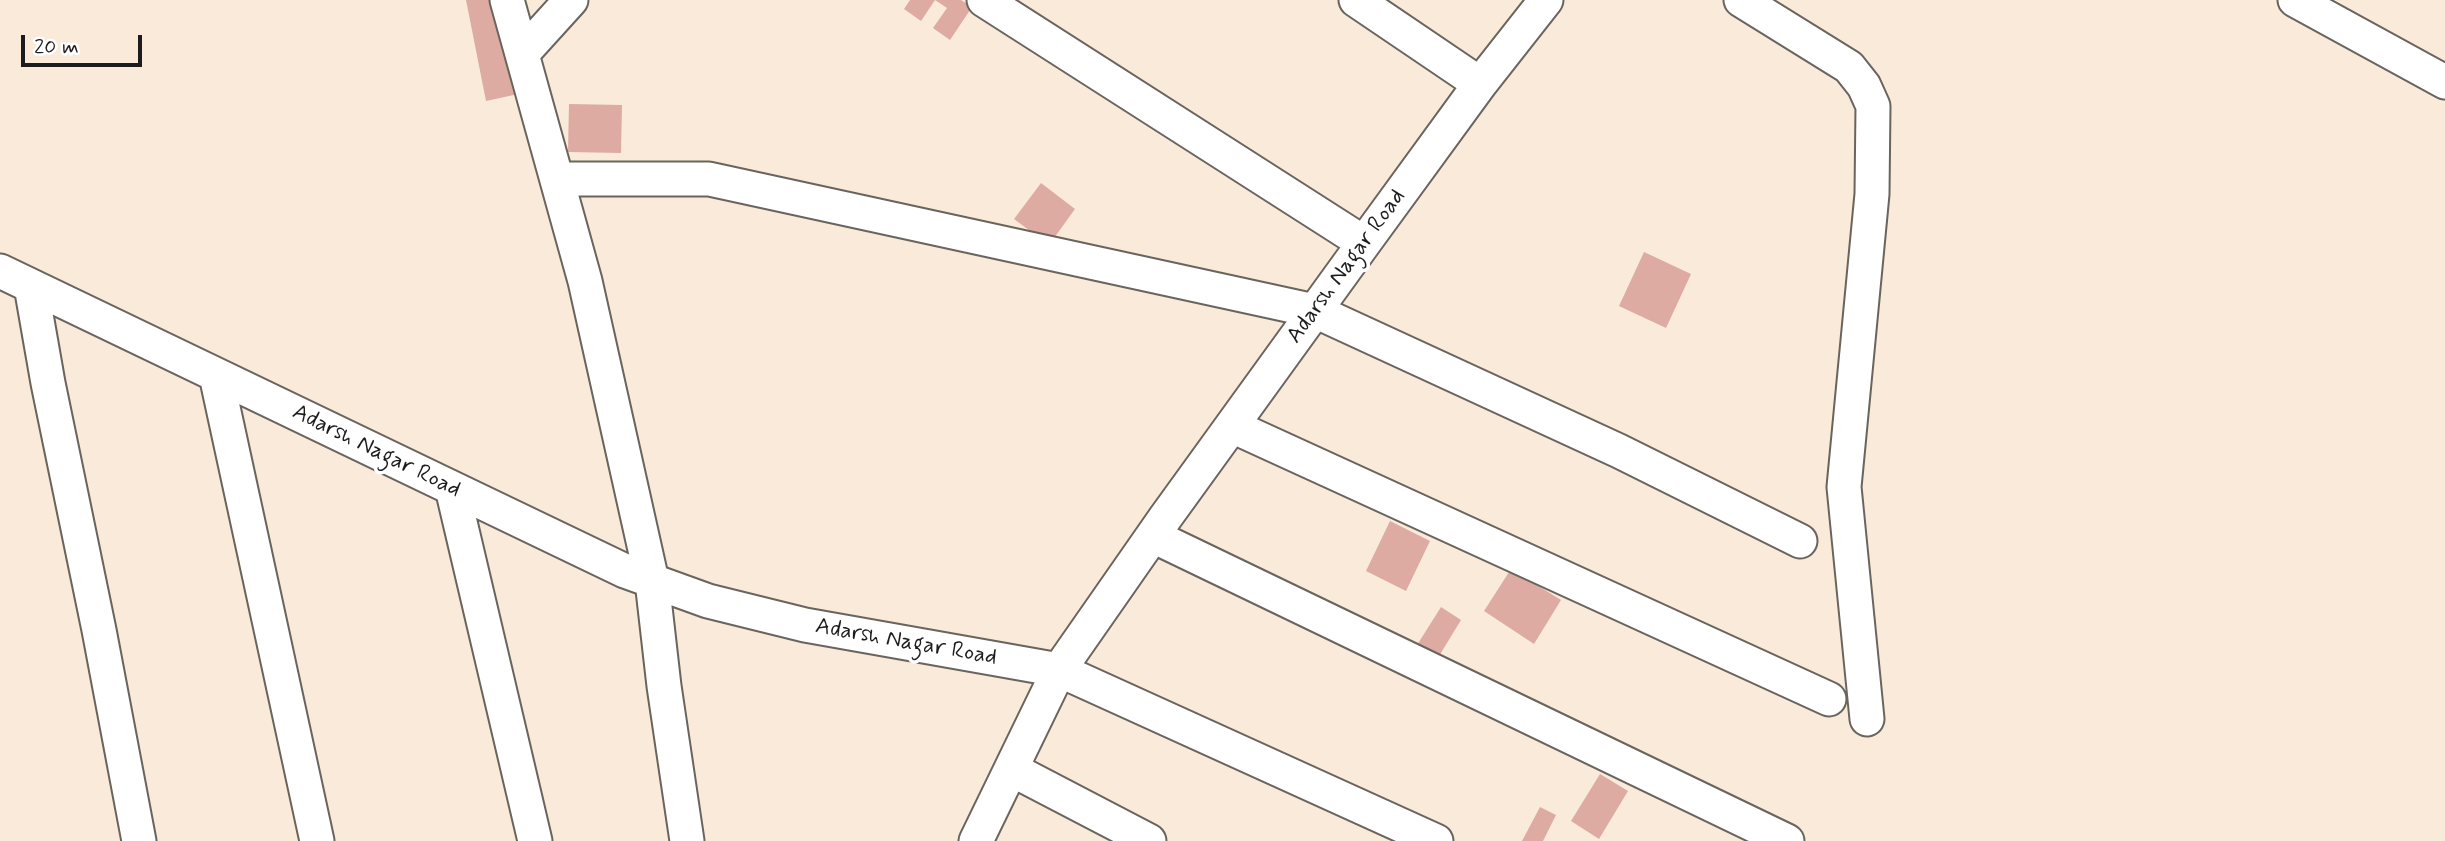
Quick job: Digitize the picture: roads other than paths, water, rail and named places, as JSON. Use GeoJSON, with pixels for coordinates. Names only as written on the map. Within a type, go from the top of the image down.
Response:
{"type":"FeatureCollection","features":[{"type":"Feature","properties":{"kind":"street"},"geometry":{"type":"LineString","coordinates":[[508,0],[585,281],[652,581],[664,686],[687,841]]}},
{"type":"Feature","properties":{"kind":"street"},"geometry":{"type":"LineString","coordinates":[[522,54],[571,0]]}},
{"type":"Feature","properties":{"kind":"street"},"geometry":{"type":"LineString","coordinates":[[984,0],[1364,243]]}},
{"type":"Feature","properties":{"kind":"street"},"geometry":{"type":"LineString","coordinates":[[1356,0],[1479,85]]}},
{"type":"Feature","properties":{"kind":"street","name":"Adarsh Nagar Road"},"geometry":{"type":"LineString","coordinates":[[0,271],[625,571],[708,601],[805,625],[1059,670],[1364,243],[1479,85],[1546,0]]}},
{"type":"Feature","properties":{"kind":"street"},"geometry":{"type":"LineString","coordinates":[[1741,0],[1849,67],[1864,86],[1873,106],[1872,194],[1844,487],[1867,719]]}},
{"type":"Feature","properties":{"kind":"street"},"geometry":{"type":"LineString","coordinates":[[2295,0],[2445,82]]}},
{"type":"Feature","properties":{"kind":"street"},"geometry":{"type":"LineString","coordinates":[[557,179],[709,179],[1315,311],[1619,451],[1800,541]]}},
{"type":"Feature","properties":{"kind":"street"},"geometry":{"type":"LineString","coordinates":[[31,286],[139,841]]}},
{"type":"Feature","properties":{"kind":"street"},"geometry":{"type":"LineString","coordinates":[[216,375],[317,841]]}},
{"type":"Feature","properties":{"kind":"street"},"geometry":{"type":"LineString","coordinates":[[1232,426],[1829,699]]}},
{"type":"Feature","properties":{"kind":"street"},"geometry":{"type":"LineString","coordinates":[[452,488],[535,841]]}},
{"type":"Feature","properties":{"kind":"street"},"geometry":{"type":"LineString","coordinates":[[1153,536],[1787,841]]}},
{"type":"Feature","properties":{"kind":"street"},"geometry":{"type":"LineString","coordinates":[[976,841],[1059,670],[1436,841]]}},
{"type":"Feature","properties":{"kind":"street"},"geometry":{"type":"LineString","coordinates":[[1011,769],[1149,841]]}}]}
